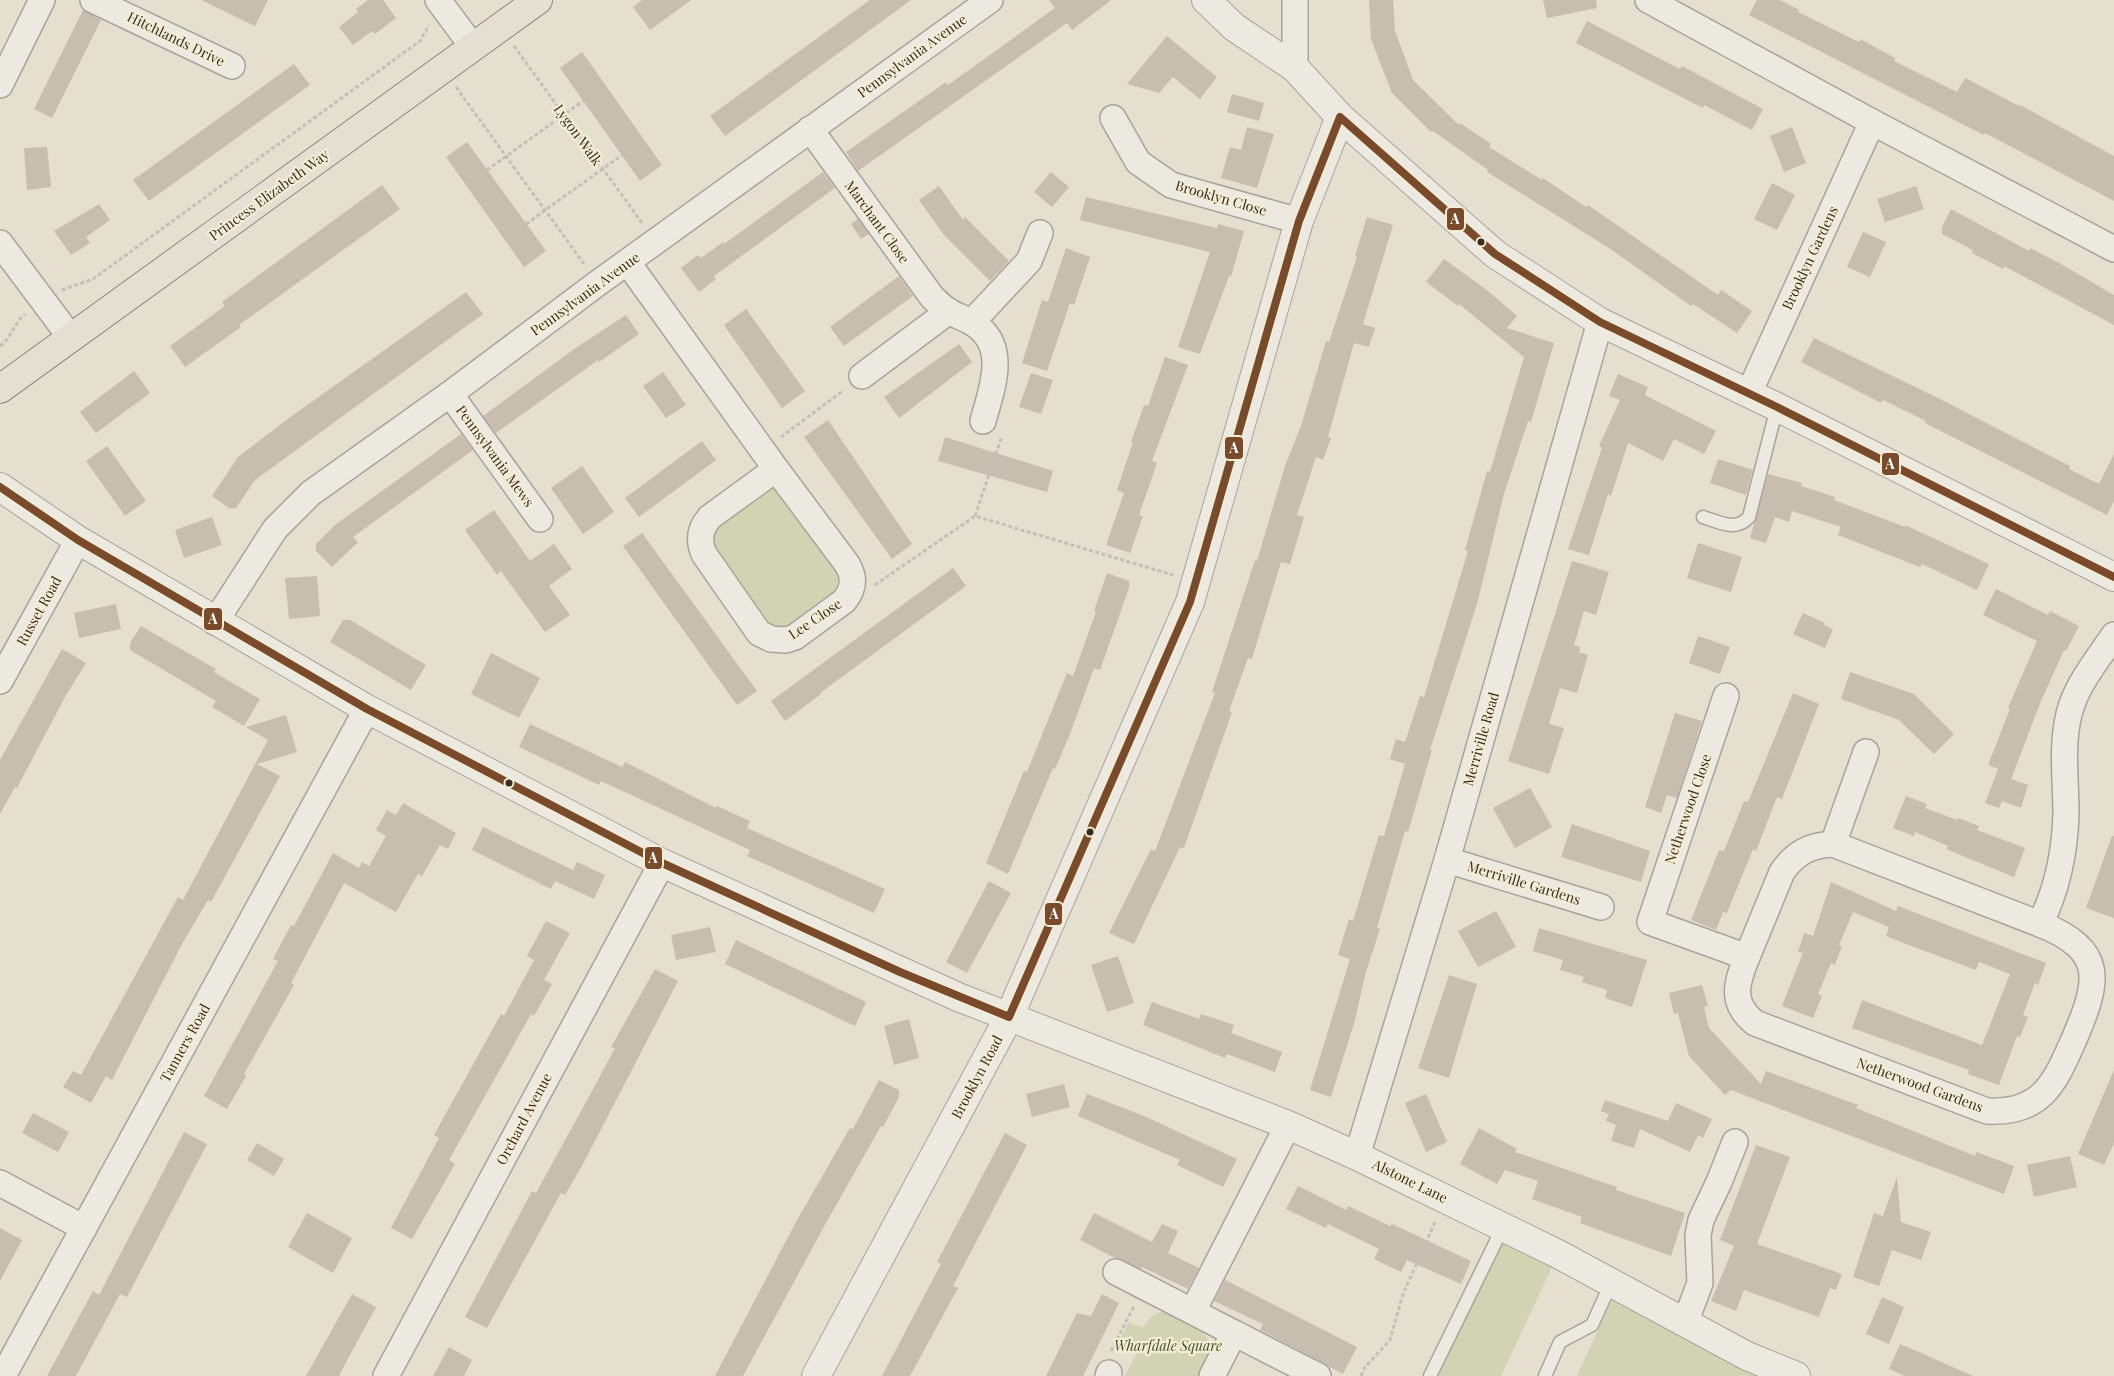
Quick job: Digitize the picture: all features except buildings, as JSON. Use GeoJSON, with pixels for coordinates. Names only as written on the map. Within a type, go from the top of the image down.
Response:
{"type":"FeatureCollection","features":[{"type":"Feature","properties":{"kind":"main road","name":"Princess Elizabeth Way"},"geometry":{"type":"LineString","coordinates":[[0,389],[538,0]]}},
{"type":"Feature","properties":{"kind":"street"},"geometry":{"type":"LineString","coordinates":[[0,85],[42,0]]}},
{"type":"Feature","properties":{"kind":"street","name":"Hitchlands Drive"},"geometry":{"type":"LineString","coordinates":[[93,0],[232,66]]}},
{"type":"Feature","properties":{"kind":"street","name":"Pennsylvania Avenue"},"geometry":{"type":"LineString","coordinates":[[216,622],[275,529],[298,504],[450,394],[598,283],[628,264],[990,0]]}},
{"type":"Feature","properties":{"kind":"street"},"geometry":{"type":"LineString","coordinates":[[1206,0],[1234,28],[1295,68],[1340,117],[1495,254],[1600,322],[1748,393],[2114,577]]}},
{"type":"Feature","properties":{"kind":"street"},"geometry":{"type":"LineString","coordinates":[[1295,0],[1295,68]]}},
{"type":"Feature","properties":{"kind":"street"},"geometry":{"type":"LineString","coordinates":[[1648,0],[1872,122],[2114,248]]}},
{"type":"Feature","properties":{"kind":"street"},"geometry":{"type":"LineString","coordinates":[[442,6],[473,47]]}},
{"type":"Feature","properties":{"kind":"street","name":"Brooklyn Road"},"geometry":{"type":"LineString","coordinates":[[816,1376],[1009,1016],[1190,602],[1194,582],[1299,221],[1340,117]]}},
{"type":"Feature","properties":{"kind":"street","name":"Brooklyn Close"},"geometry":{"type":"LineString","coordinates":[[1113,118],[1138,162],[1172,185],[1299,221]]}},
{"type":"Feature","properties":{"kind":"street","name":"Brooklyn Gardens"},"geometry":{"type":"LineString","coordinates":[[1748,393],[1872,122]]}},
{"type":"Feature","properties":{"kind":"street","name":"Marchant Close"},"geometry":{"type":"LineString","coordinates":[[810,130],[932,297],[949,311],[972,322],[987,338],[992,348],[996,378],[983,421]]}},
{"type":"Feature","properties":{"kind":"street"},"geometry":{"type":"LineString","coordinates":[[972,322],[1029,262],[1040,234]]}},
{"type":"Feature","properties":{"kind":"street"},"geometry":{"type":"LineString","coordinates":[[0,243],[71,338]]}},
{"type":"Feature","properties":{"kind":"street","name":"Lee Close"},"geometry":{"type":"LineString","coordinates":[[628,264],[847,564],[853,576],[852,588],[844,601],[794,637],[786,640],[771,639],[759,633],[704,554],[700,540],[706,522],[770,460]]}},
{"type":"Feature","properties":{"kind":"street"},"geometry":{"type":"LineString","coordinates":[[862,376],[949,311]]}},
{"type":"Feature","properties":{"kind":"street","name":"Merriville Road"},"geometry":{"type":"LineString","coordinates":[[1358,1156],[1447,860],[1600,322]]}},
{"type":"Feature","properties":{"kind":"street","name":"Pennsylvania Mews"},"geometry":{"type":"LineString","coordinates":[[450,394],[540,519]]}},
{"type":"Feature","properties":{"kind":"street","name":"Alstone Lane"},"geometry":{"type":"LineString","coordinates":[[0,487],[78,540],[367,709],[662,863],[900,972],[1288,1125],[1358,1156],[1611,1283],[1747,1356],[1796,1376]]}},
{"type":"Feature","properties":{"kind":"street","name":"Russet Road"},"geometry":{"type":"LineString","coordinates":[[0,681],[78,540]]}},
{"type":"Feature","properties":{"kind":"street"},"geometry":{"type":"LineString","coordinates":[[2040,924],[2052,899],[2061,856],[2066,815],[2064,738],[2069,712],[2086,678],[2114,635]]}},
{"type":"Feature","properties":{"kind":"street","name":"Netherwood Close"},"geometry":{"type":"LineString","coordinates":[[1726,696],[1650,922],[1747,957]]}},
{"type":"Feature","properties":{"kind":"street","name":"Tanners Road"},"geometry":{"type":"LineString","coordinates":[[3,1376],[367,709]]}},
{"type":"Feature","properties":{"kind":"street"},"geometry":{"type":"LineString","coordinates":[[1833,844],[1866,752]]}},
{"type":"Feature","properties":{"kind":"street","name":"Netherwood Gardens"},"geometry":{"type":"LineString","coordinates":[[1833,844],[2040,924],[2069,938],[2079,947],[2090,968],[2092,991],[2090,1002],[2054,1082],[2047,1091],[2027,1105],[2000,1112],[1987,1111],[1755,1023],[1743,1014],[1737,996],[1739,977],[1782,872],[1789,862],[1809,848],[1833,844]]}},
{"type":"Feature","properties":{"kind":"street","name":"Merriville Gardens"},"geometry":{"type":"LineString","coordinates":[[1447,860],[1601,907]]}},
{"type":"Feature","properties":{"kind":"street","name":"Orchard Avenue"},"geometry":{"type":"LineString","coordinates":[[386,1376],[662,863]]}},
{"type":"Feature","properties":{"kind":"street"},"geometry":{"type":"LineString","coordinates":[[1192,1311],[1288,1125]]}},
{"type":"Feature","properties":{"kind":"street"},"geometry":{"type":"LineString","coordinates":[[1685,1323],[1700,1283],[1698,1235],[1701,1220],[1720,1182],[1735,1142]]}},
{"type":"Feature","properties":{"kind":"street"},"geometry":{"type":"LineString","coordinates":[[0,1183],[84,1228]]}},
{"type":"Feature","properties":{"kind":"street"},"geometry":{"type":"LineString","coordinates":[[1116,1272],[1318,1376]]}},
{"type":"Feature","properties":{"kind":"street"},"geometry":{"type":"LineString","coordinates":[[1212,1376],[1234,1333]]}},
{"type":"Feature","properties":{"kind":"lane"},"geometry":{"type":"LineString","coordinates":[[1703,517],[1733,525],[1744,522],[1749,517],[1776,407]]}},
{"type":"Feature","properties":{"kind":"lane"},"geometry":{"type":"LineString","coordinates":[[1430,1376],[1503,1228]]}},
{"type":"Feature","properties":{"kind":"lane"},"geometry":{"type":"LineString","coordinates":[[1545,1376],[1560,1342],[1592,1325],[1611,1283]]}},
{"type":"Feature","properties":{"kind":"path"},"geometry":{"type":"LineString","coordinates":[[0,346],[6,342],[19,319],[43,301],[59,291],[93,279],[330,109],[420,41],[442,6]]}},
{"type":"Feature","properties":{"kind":"path","name":"Lygon Walk"},"geometry":{"type":"LineString","coordinates":[[500,27],[656,242]]}},
{"type":"Feature","properties":{"kind":"path"},"geometry":{"type":"LineString","coordinates":[[443,69],[598,283]]}},
{"type":"Feature","properties":{"kind":"path"},"geometry":{"type":"LineString","coordinates":[[487,170],[584,101]]}},
{"type":"Feature","properties":{"kind":"path"},"geometry":{"type":"LineString","coordinates":[[526,224],[622,155]]}},
{"type":"Feature","properties":{"kind":"path"},"geometry":{"type":"LineString","coordinates":[[770,460],[862,376]]}},
{"type":"Feature","properties":{"kind":"path"},"geometry":{"type":"LineString","coordinates":[[852,588],[875,585],[976,516],[1004,429],[983,421]]}},
{"type":"Feature","properties":{"kind":"path"},"geometry":{"type":"LineString","coordinates":[[976,516],[1194,582]]}},
{"type":"Feature","properties":{"kind":"path"},"geometry":{"type":"LineString","coordinates":[[1361,1376],[1365,1367],[1390,1340],[1403,1294],[1446,1199]]}},
{"type":"Feature","properties":{"kind":"path"},"geometry":{"type":"LineString","coordinates":[[1108,1374],[1106,1360],[1145,1286]]}},
{"type":"Feature","properties":{"kind":"green space"},"geometry":{"type":"Polygon","coordinates":[[[776,469],[853,582],[779,641],[700,540],[776,469]]]}},
{"type":"Feature","properties":{"kind":"green space"},"geometry":{"type":"Polygon","coordinates":[[[1509,1230],[1558,1254],[1501,1376],[1437,1376],[1509,1230]]]}},
{"type":"Feature","properties":{"kind":"green space"},"geometry":{"type":"Polygon","coordinates":[[[1618,1287],[1796,1376],[1577,1376],[1618,1287]]]}},
{"type":"Feature","properties":{"kind":"green space","name":"Wharfdale Square"},"geometry":{"type":"Polygon","coordinates":[[[1160,1312],[1180,1318],[1203,1333],[1208,1339],[1211,1351],[1201,1376],[1125,1376],[1137,1353],[1118,1343],[1129,1322],[1143,1328],[1152,1316],[1160,1312]]]}},
{"type":"Feature","properties":{"kind":"transit line","name":"A"},"geometry":{"type":"LineString","coordinates":[[0,487],[78,540],[367,709],[662,863],[900,972],[1009,1017],[1190,602],[1299,221],[1340,117],[1495,254],[1600,322],[1777,407],[2114,577]]}}]}
